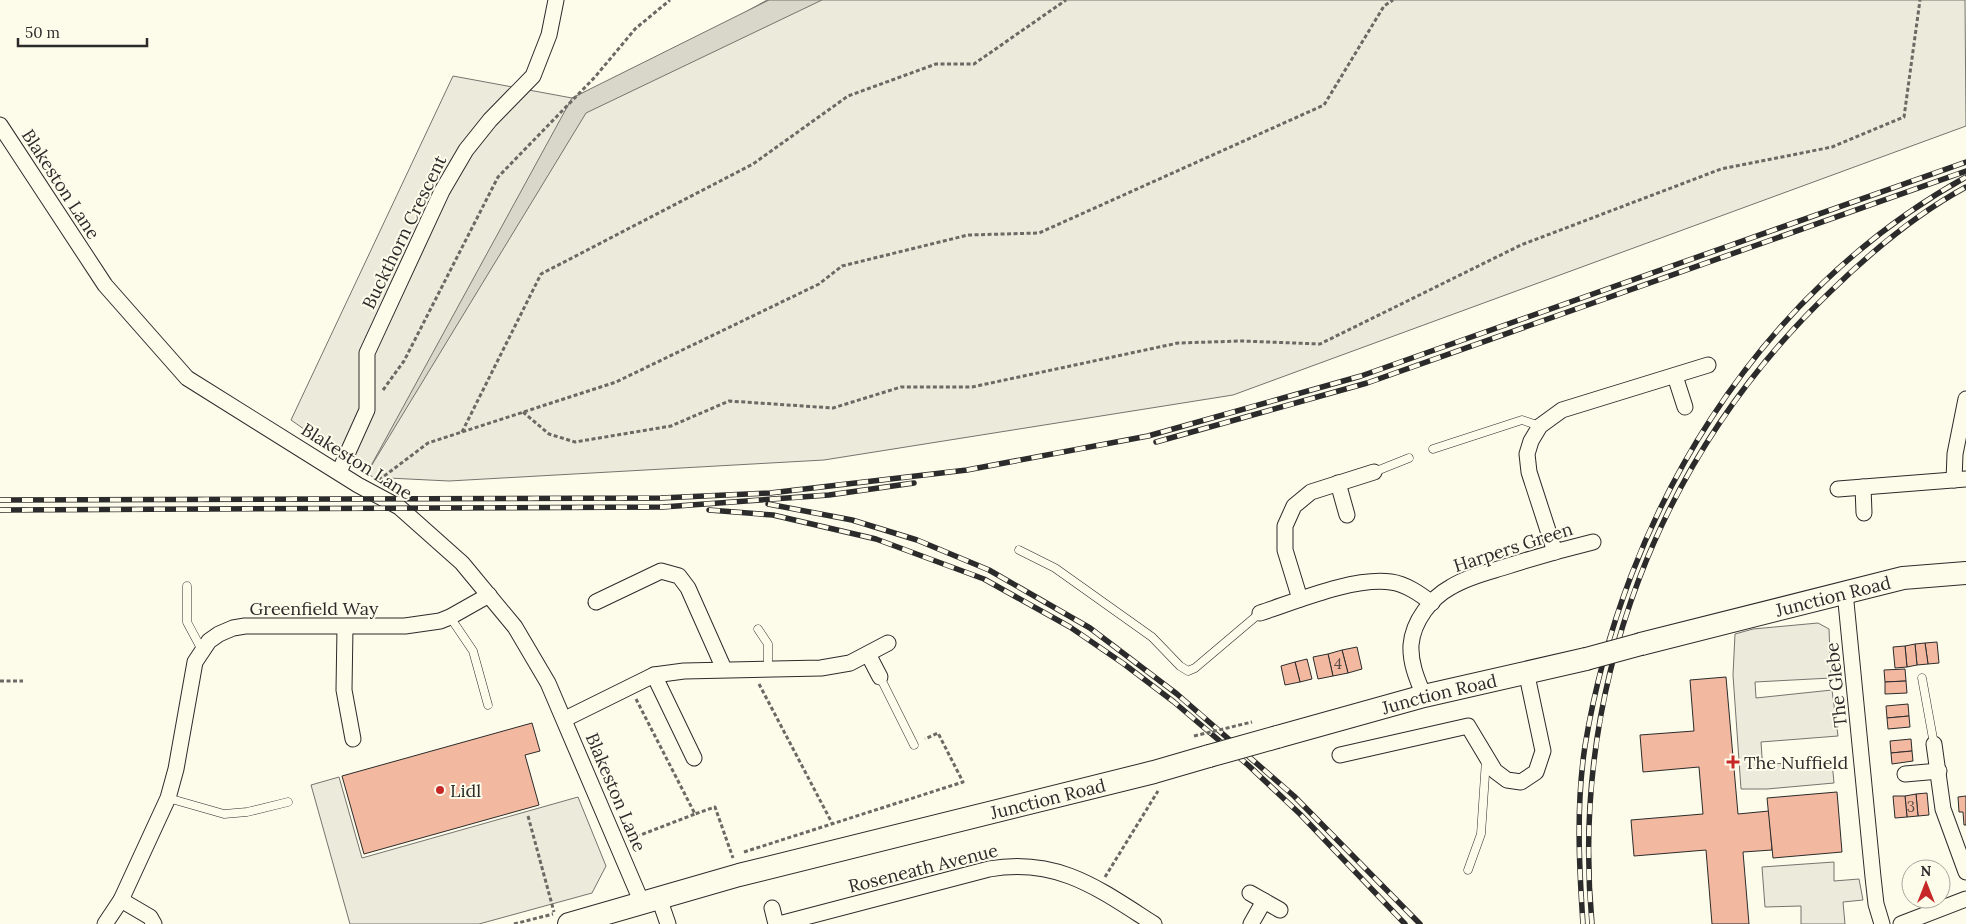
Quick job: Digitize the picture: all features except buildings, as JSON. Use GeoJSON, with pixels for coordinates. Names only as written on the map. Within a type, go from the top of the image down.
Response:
{"type":"FeatureCollection","features":[{"type":"Feature","properties":{"kind":"main road","name":"Junction Road"},"geometry":{"type":"LineString","coordinates":[[562,921],[651,901],[735,866],[1145,774],[1424,696],[1526,671],[1586,659],[1903,578],[1966,573]]}},
{"type":"Feature","properties":{"kind":"street","name":"Buckthorn Crescent"},"geometry":{"type":"LineString","coordinates":[[339,472],[367,410],[366,353],[442,192],[466,150],[490,120],[533,76],[549,35],[556,0]]}},
{"type":"Feature","properties":{"kind":"street","name":"Blakeston Lane"},"geometry":{"type":"LineString","coordinates":[[0,126],[105,285],[187,378],[366,489],[399,507],[462,563],[489,595],[515,627],[548,684],[618,844],[651,901],[668,924]]}},
{"type":"Feature","properties":{"kind":"street"},"geometry":{"type":"LineString","coordinates":[[1555,552],[1529,472],[1527,454],[1531,441],[1540,426],[1562,410],[1708,365]]}},
{"type":"Feature","properties":{"kind":"street"},"geometry":{"type":"LineString","coordinates":[[1674,376],[1685,408]]}},
{"type":"Feature","properties":{"kind":"street"},"geometry":{"type":"LineString","coordinates":[[1838,489],[1960,479],[1955,454],[1966,399]]}},
{"type":"Feature","properties":{"kind":"street"},"geometry":{"type":"LineString","coordinates":[[1300,599],[1285,550],[1285,526],[1294,506],[1311,492],[1374,472]]}},
{"type":"Feature","properties":{"kind":"street"},"geometry":{"type":"LineString","coordinates":[[1338,483],[1347,515]]}},
{"type":"Feature","properties":{"kind":"street"},"geometry":{"type":"LineString","coordinates":[[1863,487],[1864,513]]}},
{"type":"Feature","properties":{"kind":"street","name":"Harpers Green"},"geometry":{"type":"LineString","coordinates":[[1424,696],[1411,658],[1411,642],[1424,611],[1432,603],[1450,587],[1474,576],[1593,542]]}},
{"type":"Feature","properties":{"kind":"street"},"geometry":{"type":"LineString","coordinates":[[596,602],[661,572],[679,576],[688,588],[724,669]]}},
{"type":"Feature","properties":{"kind":"street"},"geometry":{"type":"LineString","coordinates":[[1260,613],[1300,599],[1360,582],[1392,582],[1417,592],[1432,603]]}},
{"type":"Feature","properties":{"kind":"street","name":"The Glebe"},"geometry":{"type":"LineString","coordinates":[[1845,592],[1872,877],[1876,904],[1882,924]]}},
{"type":"Feature","properties":{"kind":"street","name":"Greenfield Way"},"geometry":{"type":"LineString","coordinates":[[105,924],[121,900],[168,798],[176,769],[195,662],[209,641],[233,628],[245,626],[345,628],[405,626],[440,621],[489,595]]}},
{"type":"Feature","properties":{"kind":"street"},"geometry":{"type":"LineString","coordinates":[[345,628],[344,690],[353,739]]}},
{"type":"Feature","properties":{"kind":"street"},"geometry":{"type":"LineString","coordinates":[[564,719],[654,675],[684,670],[820,668],[850,663],[888,643]]}},
{"type":"Feature","properties":{"kind":"street"},"geometry":{"type":"LineString","coordinates":[[868,654],[880,677]]}},
{"type":"Feature","properties":{"kind":"street"},"geometry":{"type":"LineString","coordinates":[[1340,755],[1468,726],[1495,771],[1507,780],[1521,782],[1536,772],[1543,751],[1526,671]]}},
{"type":"Feature","properties":{"kind":"street"},"geometry":{"type":"LineString","coordinates":[[654,675],[694,758]]}},
{"type":"Feature","properties":{"kind":"street"},"geometry":{"type":"LineString","coordinates":[[1934,744],[1946,820],[1966,872]]}},
{"type":"Feature","properties":{"kind":"street"},"geometry":{"type":"LineString","coordinates":[[1905,774],[1939,770]]}},
{"type":"Feature","properties":{"kind":"street","name":"Roseneath Avenue"},"geometry":{"type":"LineString","coordinates":[[772,908],[778,924],[988,869],[1023,866],[1056,870],[1098,889],[1154,924]]}},
{"type":"Feature","properties":{"kind":"street"},"geometry":{"type":"LineString","coordinates":[[1250,893],[1280,910]]}},
{"type":"Feature","properties":{"kind":"street"},"geometry":{"type":"LineString","coordinates":[[1901,924],[1966,899]]}},
{"type":"Feature","properties":{"kind":"street"},"geometry":{"type":"LineString","coordinates":[[121,900],[150,917],[154,924]]}},
{"type":"Feature","properties":{"kind":"street"},"geometry":{"type":"LineString","coordinates":[[1251,924],[1264,901]]}},
{"type":"Feature","properties":{"kind":"lane"},"geometry":{"type":"LineString","coordinates":[[1433,448],[1522,420],[1540,426]]}},
{"type":"Feature","properties":{"kind":"lane"},"geometry":{"type":"LineString","coordinates":[[1374,472],[1409,458]]}},
{"type":"Feature","properties":{"kind":"lane"},"geometry":{"type":"LineString","coordinates":[[1019,550],[1055,568],[1152,637],[1180,666],[1188,670],[1194,668],[1260,613]]}},
{"type":"Feature","properties":{"kind":"lane"},"geometry":{"type":"LineString","coordinates":[[187,586],[187,622],[202,650]]}},
{"type":"Feature","properties":{"kind":"lane"},"geometry":{"type":"LineString","coordinates":[[450,617],[473,651],[488,705]]}},
{"type":"Feature","properties":{"kind":"lane"},"geometry":{"type":"LineString","coordinates":[[758,629],[768,644],[768,669]]}},
{"type":"Feature","properties":{"kind":"lane"},"geometry":{"type":"LineString","coordinates":[[880,677],[914,745]]}},
{"type":"Feature","properties":{"kind":"lane"},"geometry":{"type":"LineString","coordinates":[[1922,678],[1934,744]]}},
{"type":"Feature","properties":{"kind":"lane"},"geometry":{"type":"LineString","coordinates":[[1468,870],[1481,834],[1486,756]]}},
{"type":"Feature","properties":{"kind":"lane"},"geometry":{"type":"LineString","coordinates":[[168,798],[224,814],[247,812],[288,802]]}},
{"type":"Feature","properties":{"kind":"path"},"geometry":{"type":"LineString","coordinates":[[367,410],[404,361],[498,176],[595,77],[635,29],[670,0]]}},
{"type":"Feature","properties":{"kind":"path"},"geometry":{"type":"LineString","coordinates":[[462,432],[541,274],[752,164],[848,96],[936,64],[974,64],[1066,0]]}},
{"type":"Feature","properties":{"kind":"path"},"geometry":{"type":"LineString","coordinates":[[366,489],[428,443],[616,382],[818,284],[842,266],[968,235],[1038,233],[1324,105],[1384,6],[1393,0]]}},
{"type":"Feature","properties":{"kind":"path"},"geometry":{"type":"LineString","coordinates":[[524,412],[548,434],[575,442],[672,426],[729,401],[832,408],[901,387],[972,387],[1178,342],[1241,341],[1320,344],[1521,245],[1721,169],[1832,147],[1904,117],[1920,0]]}},
{"type":"Feature","properties":{"kind":"path"},"geometry":{"type":"LineString","coordinates":[[751,670],[832,823]]}},
{"type":"Feature","properties":{"kind":"path"},"geometry":{"type":"LineString","coordinates":[[0,681],[23,681]]}},
{"type":"Feature","properties":{"kind":"path"},"geometry":{"type":"LineString","coordinates":[[630,687],[695,814]]}},
{"type":"Feature","properties":{"kind":"path"},"geometry":{"type":"LineString","coordinates":[[1194,736],[1262,719]]}},
{"type":"Feature","properties":{"kind":"path"},"geometry":{"type":"LineString","coordinates":[[618,844],[715,807],[735,866],[832,823],[963,782],[938,733],[914,745]]}},
{"type":"Feature","properties":{"kind":"path"},"geometry":{"type":"LineString","coordinates":[[1098,889],[1158,792]]}},
{"type":"Feature","properties":{"kind":"path"},"geometry":{"type":"LineString","coordinates":[[528,816],[562,921]]}},
{"type":"Feature","properties":{"kind":"shaded area"},"geometry":{"type":"Polygon","coordinates":[[[767,0],[1965,0],[1966,126],[1233,395],[824,460],[449,481],[388,478],[384,485],[291,420],[453,76],[572,98],[683,47],[767,0]]]}},
{"type":"Feature","properties":{"kind":"shaded area"},"geometry":{"type":"Polygon","coordinates":[[[769,0],[822,0],[586,113],[367,473],[572,98],[769,0]]]}},
{"type":"Feature","properties":{"kind":"shaded area"},"geometry":{"type":"Polygon","coordinates":[[[1818,623],[1829,629],[1831,678],[1755,682],[1756,698],[1832,690],[1838,736],[1761,742],[1764,764],[1832,762],[1834,783],[1767,789],[1741,789],[1733,675],[1735,634],[1753,629],[1818,623]]]}},
{"type":"Feature","properties":{"kind":"shaded area"},"geometry":{"type":"Polygon","coordinates":[[[339,777],[362,858],[578,797],[606,866],[592,893],[479,924],[350,924],[311,785],[339,777]]]}},
{"type":"Feature","properties":{"kind":"shaded area"},"geometry":{"type":"Polygon","coordinates":[[[1834,862],[1834,881],[1859,879],[1863,900],[1843,902],[1845,924],[1801,924],[1801,906],[1765,907],[1762,867],[1834,862]]]}},
{"type":"Feature","properties":{"kind":"railway"},"geometry":{"type":"LineString","coordinates":[[0,500],[661,498],[770,493],[967,470],[1148,436],[1361,376],[1966,162]]}},
{"type":"Feature","properties":{"kind":"railway"},"geometry":{"type":"LineString","coordinates":[[1156,442],[1367,383],[1966,171]]}},
{"type":"Feature","properties":{"kind":"railway"},"geometry":{"type":"LineString","coordinates":[[1583,924],[1579,813],[1585,746],[1604,660],[1631,576],[1667,495],[1711,418],[1764,347],[1824,282],[1891,225],[1966,177]]}},
{"type":"Feature","properties":{"kind":"railway"},"geometry":{"type":"LineString","coordinates":[[1592,924],[1589,835],[1596,748],[1613,662],[1639,580],[1674,501],[1718,426],[1770,356],[1831,291],[1862,262],[1912,221],[1966,187]]}},
{"type":"Feature","properties":{"kind":"railway"},"geometry":{"type":"LineString","coordinates":[[0,510],[663,507],[829,495],[914,483]]}},
{"type":"Feature","properties":{"kind":"railway"},"geometry":{"type":"LineString","coordinates":[[768,504],[852,520],[917,540],[989,570],[1090,628],[1177,694],[1294,796],[1420,924]]}},
{"type":"Feature","properties":{"kind":"railway"},"geometry":{"type":"LineString","coordinates":[[709,510],[773,515],[876,539],[984,579],[1070,627],[1124,664],[1174,702],[1248,765],[1300,814],[1405,924]]}},
{"type":"Feature","properties":{"kind":"place","name":"The Nuffield"},"geometry":{"type":"Point","coordinates":[1733,762]}},
{"type":"Feature","properties":{"kind":"place","name":"Lidl"},"geometry":{"type":"Point","coordinates":[440,790]}}]}
